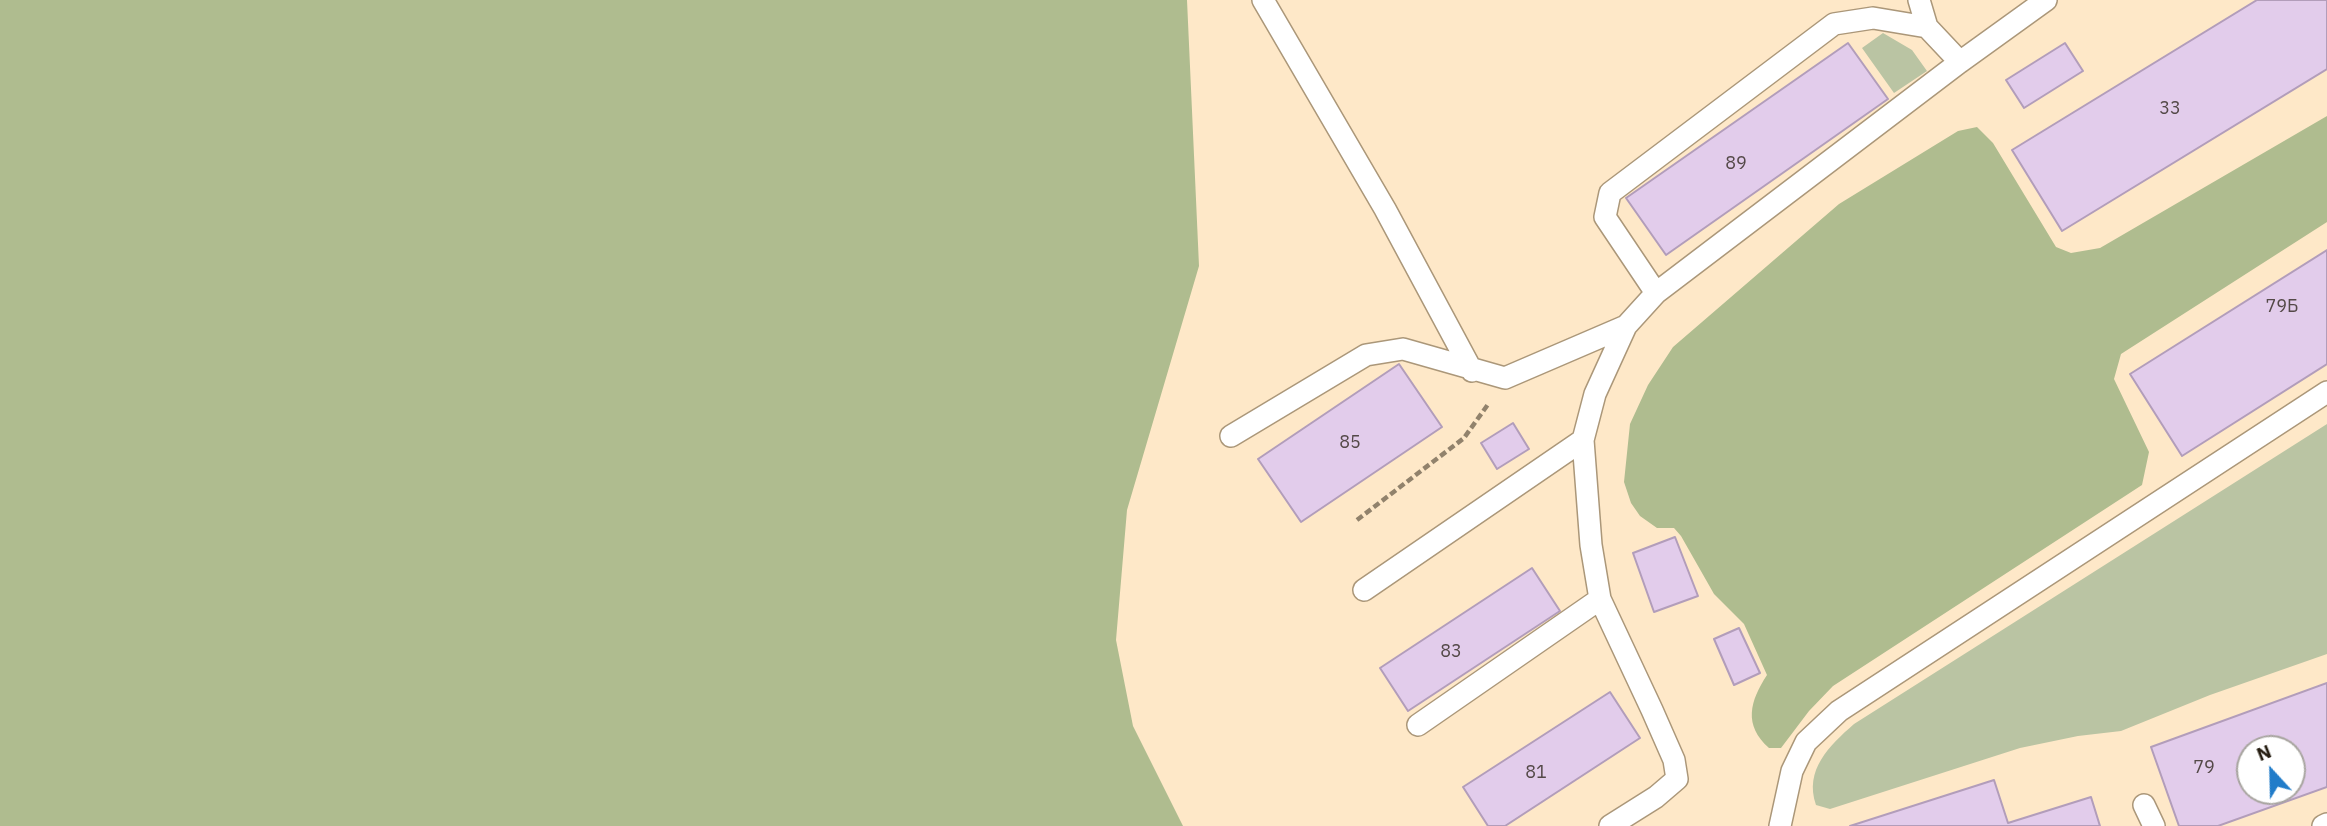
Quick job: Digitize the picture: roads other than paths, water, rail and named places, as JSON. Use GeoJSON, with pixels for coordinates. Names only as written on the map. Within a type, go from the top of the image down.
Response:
{"type":"FeatureCollection","features":[{"type":"Feature","properties":{"kind":"lane"},"geometry":{"type":"LineString","coordinates":[[1263,0],[1385,209],[1472,371]]}},
{"type":"Feature","properties":{"kind":"lane"},"geometry":{"type":"LineString","coordinates":[[1919,0],[1927,27],[1960,62]]}},
{"type":"Feature","properties":{"kind":"lane"},"geometry":{"type":"LineString","coordinates":[[1610,826],[1656,797],[1677,779],[1674,760],[1653,710],[1600,599],[1591,545],[1583,440],[1595,394],[1626,326],[1656,293],[2046,0]]}},
{"type":"Feature","properties":{"kind":"lane"},"geometry":{"type":"LineString","coordinates":[[1656,293],[1605,217],[1610,193],[1834,24],[1873,18],[1927,27]]}},
{"type":"Feature","properties":{"kind":"lane"},"geometry":{"type":"LineString","coordinates":[[1231,436],[1366,355],[1403,349],[1505,379],[1626,326]]}},
{"type":"Feature","properties":{"kind":"lane"},"geometry":{"type":"LineString","coordinates":[[1780,826],[1792,771],[1806,742],[1839,710],[2327,392]]}},
{"type":"Feature","properties":{"kind":"lane"},"geometry":{"type":"LineString","coordinates":[[1364,590],[1583,440]]}},
{"type":"Feature","properties":{"kind":"lane"},"geometry":{"type":"LineString","coordinates":[[1418,725],[1600,599]]}},
{"type":"Feature","properties":{"kind":"lane"},"geometry":{"type":"LineString","coordinates":[[2144,805],[2154,826]]}}]}
